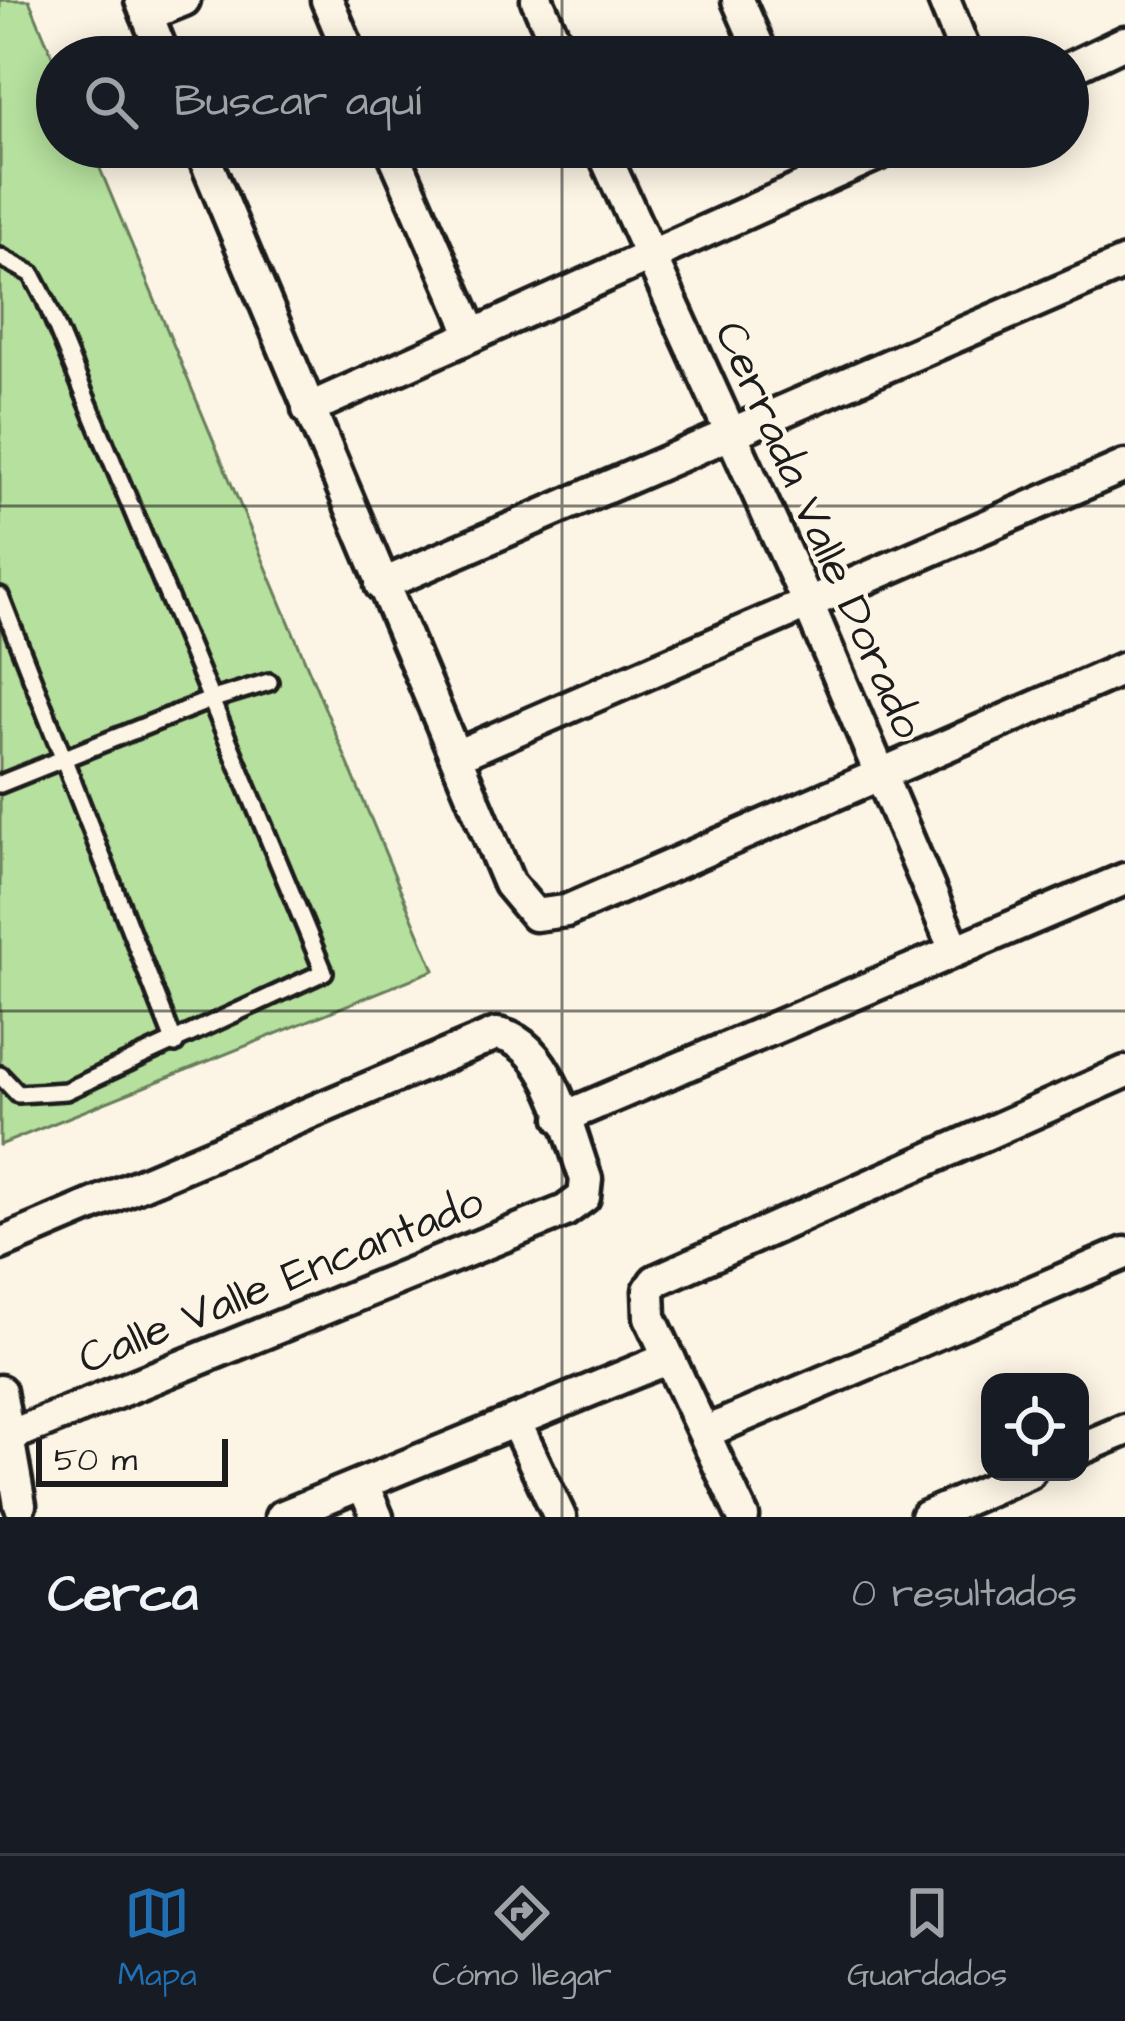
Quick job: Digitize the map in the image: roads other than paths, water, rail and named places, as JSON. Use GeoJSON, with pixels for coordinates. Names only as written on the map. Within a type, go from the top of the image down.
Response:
{"type":"FeatureCollection","features":[{"type":"Feature","properties":{"kind":"street"},"geometry":{"type":"LineString","coordinates":[[155,36],[144,8],[184,0]]}},
{"type":"Feature","properties":{"kind":"street"},"geometry":{"type":"LineString","coordinates":[[326,0],[342,36]]}},
{"type":"Feature","properties":{"kind":"street"},"geometry":{"type":"LineString","coordinates":[[537,0],[553,36]]}},
{"type":"Feature","properties":{"kind":"street"},"geometry":{"type":"LineString","coordinates":[[738,0],[754,36]]}},
{"type":"Feature","properties":{"kind":"street"},"geometry":{"type":"LineString","coordinates":[[944,0],[959,36]]}},
{"type":"Feature","properties":{"kind":"street"},"geometry":{"type":"LineString","coordinates":[[1089,59],[1125,42]]}},
{"type":"Feature","properties":{"kind":"street"},"geometry":{"type":"LineString","coordinates":[[209,168],[509,884],[535,914],[551,916],[1125,668]]}},
{"type":"Feature","properties":{"kind":"street"},"geometry":{"type":"LineString","coordinates":[[400,168],[473,334]]}},
{"type":"Feature","properties":{"kind":"street","name":"Cerrada Valle Dorado"},"geometry":{"type":"LineString","coordinates":[[610,168],[807,602],[955,950]]}},
{"type":"Feature","properties":{"kind":"street"},"geometry":{"type":"LineString","coordinates":[[811,168],[816,180]]}},
{"type":"Feature","properties":{"kind":"street"},"geometry":{"type":"LineString","coordinates":[[308,410],[844,168]]}},
{"type":"Feature","properties":{"kind":"street"},"geometry":{"type":"LineString","coordinates":[[381,585],[1125,263]]}},
{"type":"Feature","properties":{"kind":"street"},"geometry":{"type":"LineString","coordinates":[[456,756],[1125,466]]}},
{"type":"Feature","properties":{"kind":"street"},"geometry":{"type":"LineString","coordinates":[[0,1244],[480,1039],[510,1036],[534,1053],[562,1118],[1125,879]]}},
{"type":"Feature","properties":{"kind":"street"},"geometry":{"type":"LineString","coordinates":[[742,1517],[647,1305],[655,1281],[674,1268],[1125,1072]]}},
{"type":"Feature","properties":{"kind":"street","name":"Calle Valle Encantado"},"geometry":{"type":"LineString","coordinates":[[8,1437],[565,1211],[584,1197],[586,1179],[562,1118]]}},
{"type":"Feature","properties":{"kind":"street"},"geometry":{"type":"LineString","coordinates":[[706,1432],[1125,1253]]}},
{"type":"Feature","properties":{"kind":"street"},"geometry":{"type":"LineString","coordinates":[[281,1517],[669,1358]]}},
{"type":"Feature","properties":{"kind":"street"},"geometry":{"type":"LineString","coordinates":[[0,1391],[20,1505]]}},
{"type":"Feature","properties":{"kind":"street"},"geometry":{"type":"LineString","coordinates":[[515,1421],[560,1517]]}},
{"type":"Feature","properties":{"kind":"street"},"geometry":{"type":"LineString","coordinates":[[1089,1445],[1125,1430]]}},
{"type":"Feature","properties":{"kind":"street"},"geometry":{"type":"LineString","coordinates":[[926,1517],[1008,1481]]}},
{"type":"Feature","properties":{"kind":"street"},"geometry":{"type":"LineString","coordinates":[[363,1485],[377,1517]]}},
{"type":"Feature","properties":{"kind":"lane"},"geometry":{"type":"LineString","coordinates":[[0,256],[32,274],[45,299],[324,972],[66,1091],[18,1094],[0,1075]]}},
{"type":"Feature","properties":{"kind":"lane"},"geometry":{"type":"LineString","coordinates":[[0,596],[175,1044]]}},
{"type":"Feature","properties":{"kind":"lane"},"geometry":{"type":"LineString","coordinates":[[0,784],[209,700],[269,682]]}}]}
